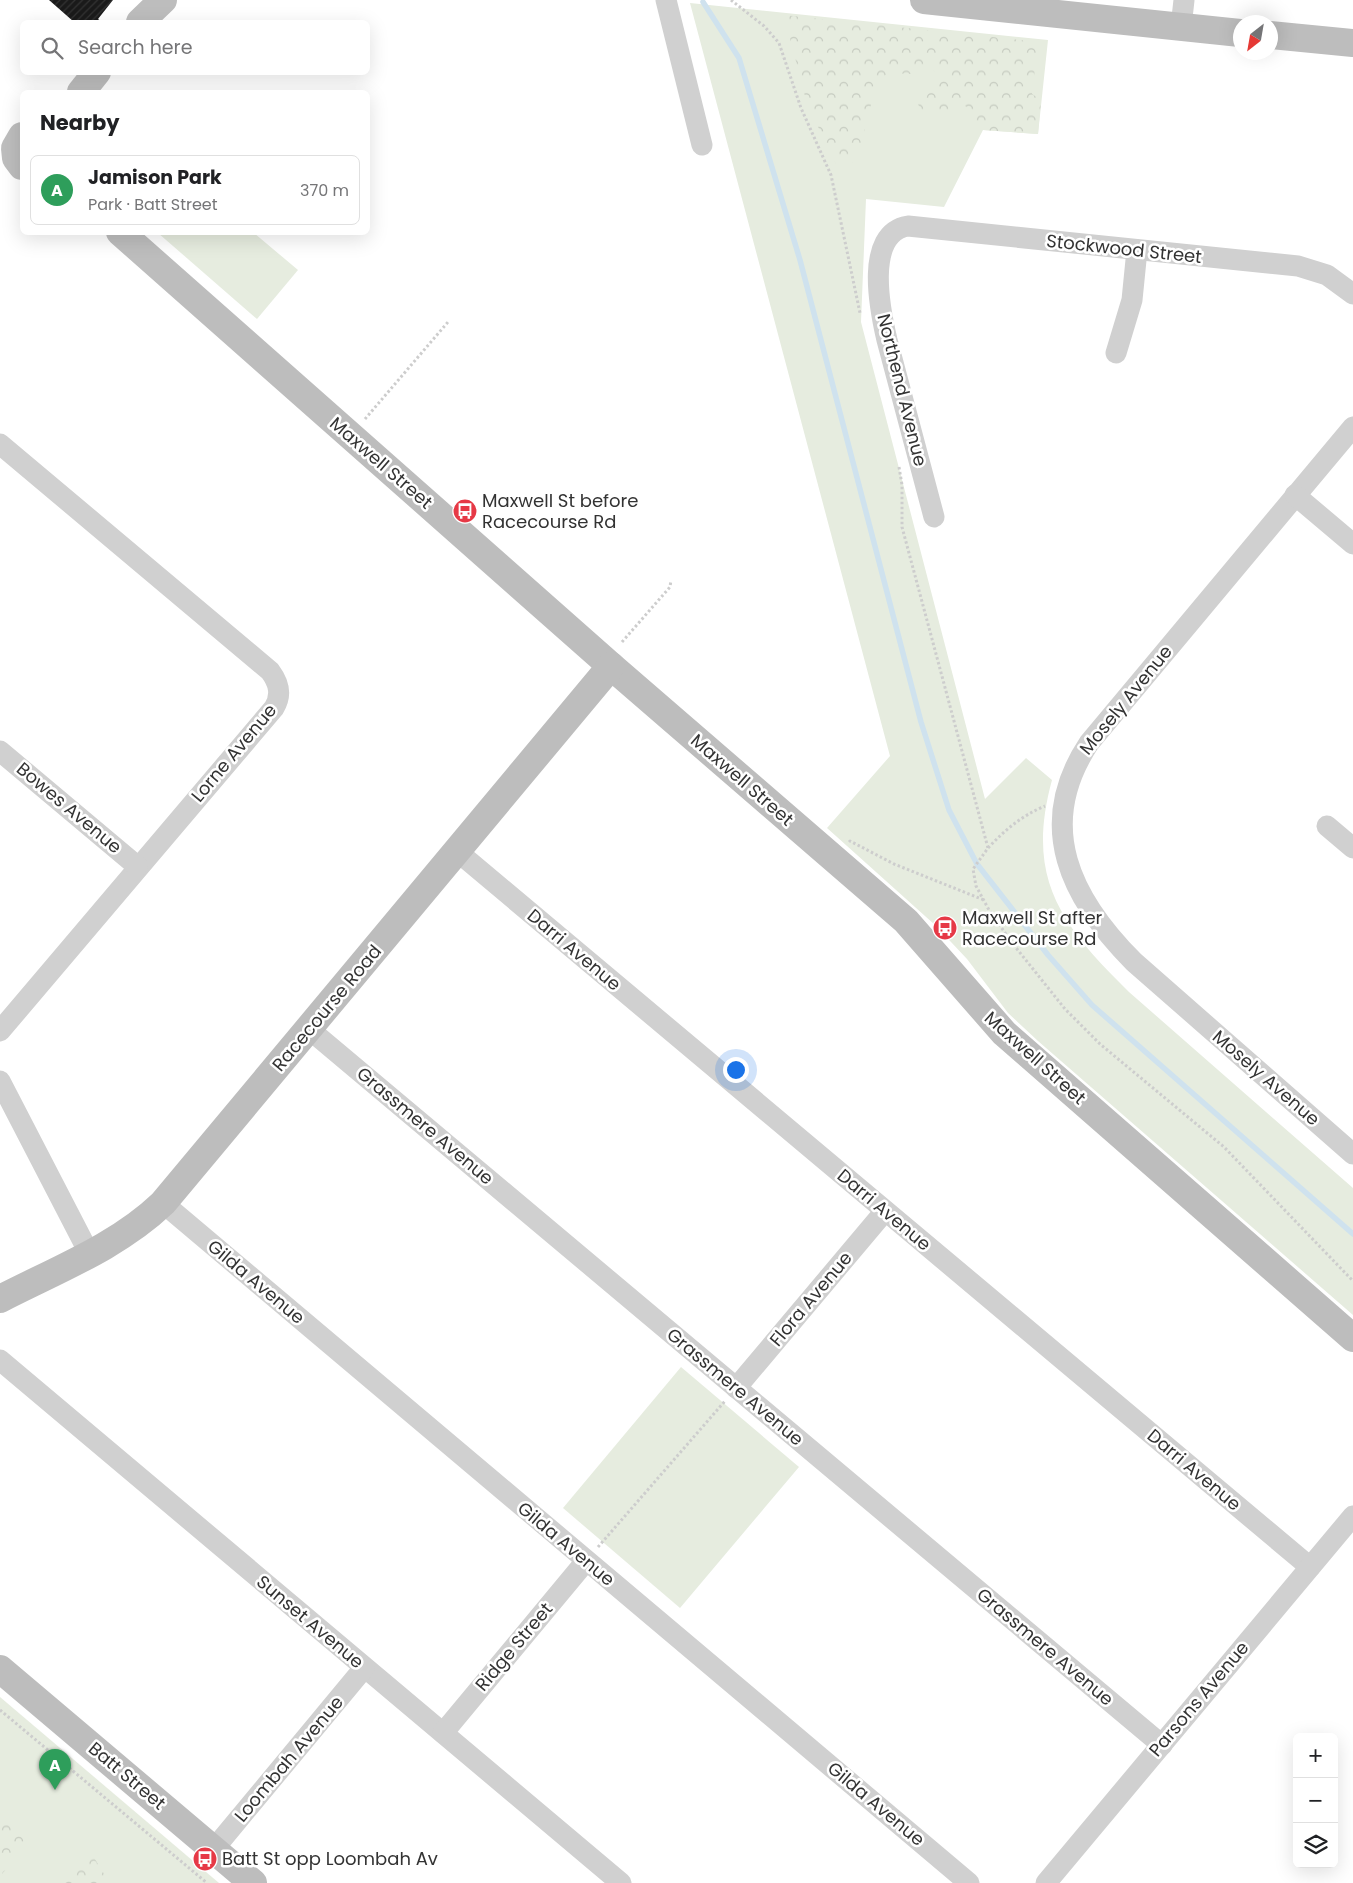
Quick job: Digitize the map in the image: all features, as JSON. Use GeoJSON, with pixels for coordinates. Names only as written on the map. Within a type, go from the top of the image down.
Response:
{"type":"FeatureCollection","features":[{"type":"Feature","properties":{"kind":"street"},"geometry":{"type":"LineString","coordinates":[[142,20],[163,0]]}},
{"type":"Feature","properties":{"kind":"street"},"geometry":{"type":"LineString","coordinates":[[666,0],[702,145]]}},
{"type":"Feature","properties":{"kind":"street"},"geometry":{"type":"LineString","coordinates":[[924,0],[1233,31]]}},
{"type":"Feature","properties":{"kind":"street"},"geometry":{"type":"LineString","coordinates":[[1181,27],[1184,0]]}},
{"type":"Feature","properties":{"kind":"street"},"geometry":{"type":"LineString","coordinates":[[1278,36],[1353,43]]}},
{"type":"Feature","properties":{"kind":"street"},"geometry":{"type":"LineString","coordinates":[[82,90],[94,75]]}},
{"type":"Feature","properties":{"kind":"street"},"geometry":{"type":"LineString","coordinates":[[14,133],[15,153],[20,162]]}},
{"type":"Feature","properties":{"kind":"street","name":"Stockwood Street"},"geometry":{"type":"LineString","coordinates":[[890,234],[899,228],[908,226],[1298,266],[1327,275],[1353,294]]}},
{"type":"Feature","properties":{"kind":"street","name":"Northend Avenue"},"geometry":{"type":"LineString","coordinates":[[890,234],[881,250],[879,278],[881,311],[934,517]]}},
{"type":"Feature","properties":{"kind":"street","name":"Maxwell Street"},"geometry":{"type":"LineString","coordinates":[[124,235],[617,654],[834,860],[920,936],[979,1008],[1004,1033],[1353,1338]]}},
{"type":"Feature","properties":{"kind":"street"},"geometry":{"type":"LineString","coordinates":[[1116,353],[1131,306],[1138,250]]}},
{"type":"Feature","properties":{"kind":"street","name":"Mosely Avenue"},"geometry":{"type":"LineString","coordinates":[[1353,427],[1089,743],[1076,763],[1064,802],[1064,837],[1069,871],[1085,903],[1106,933],[1134,962],[1353,1154]]}},
{"type":"Feature","properties":{"kind":"street","name":"Lorne Avenue"},"geometry":{"type":"LineString","coordinates":[[0,444],[270,671],[277,682],[279,694],[274,708],[137,866],[0,1031]]}},
{"type":"Feature","properties":{"kind":"street"},"geometry":{"type":"LineString","coordinates":[[1295,495],[1353,544]]}},
{"type":"Feature","properties":{"kind":"street","name":"Racecourse Road"},"geometry":{"type":"LineString","coordinates":[[0,1299],[131,1231],[163,1203],[458,852],[617,654]]}},
{"type":"Feature","properties":{"kind":"street","name":"Bowes Avenue"},"geometry":{"type":"LineString","coordinates":[[0,751],[137,866]]}},
{"type":"Feature","properties":{"kind":"street"},"geometry":{"type":"LineString","coordinates":[[1327,826],[1353,848]]}},
{"type":"Feature","properties":{"kind":"street","name":"Darri Avenue"},"geometry":{"type":"LineString","coordinates":[[458,852],[1310,1567]]}},
{"type":"Feature","properties":{"kind":"street","name":"Grassmere Avenue"},"geometry":{"type":"LineString","coordinates":[[309,1029],[1162,1744]]}},
{"type":"Feature","properties":{"kind":"street"},"geometry":{"type":"LineString","coordinates":[[0,1081],[89,1253]]}},
{"type":"Feature","properties":{"kind":"street","name":"Gilda Avenue"},"geometry":{"type":"LineString","coordinates":[[163,1203],[970,1883]]}},
{"type":"Feature","properties":{"kind":"street","name":"Flora Avenue"},"geometry":{"type":"LineString","coordinates":[[736,1388],[885,1211]]}},
{"type":"Feature","properties":{"kind":"street","name":"Sunset Avenue"},"geometry":{"type":"LineString","coordinates":[[0,1360],[621,1883]]}},
{"type":"Feature","properties":{"kind":"street","name":"Parsons Avenue"},"geometry":{"type":"LineString","coordinates":[[1046,1883],[1353,1516]]}},
{"type":"Feature","properties":{"kind":"street","name":"Ridge Street"},"geometry":{"type":"LineString","coordinates":[[443,1733],[586,1561]]}},
{"type":"Feature","properties":{"kind":"street","name":"Loombah Avenue"},"geometry":{"type":"LineString","coordinates":[[213,1850],[364,1668]]}},
{"type":"Feature","properties":{"kind":"street","name":"Batt Street"},"geometry":{"type":"LineString","coordinates":[[0,1669],[253,1883]]}},
{"type":"Feature","properties":{"kind":"path"},"geometry":{"type":"LineString","coordinates":[[731,0],[764,26],[779,44],[801,108],[831,175],[862,320]]}},
{"type":"Feature","properties":{"kind":"path"},"geometry":{"type":"LineString","coordinates":[[366,419],[448,322]]}},
{"type":"Feature","properties":{"kind":"path"},"geometry":{"type":"LineString","coordinates":[[898,460],[902,485],[902,527],[988,848]]}},
{"type":"Feature","properties":{"kind":"path"},"geometry":{"type":"LineString","coordinates":[[617,654],[670,587],[671,580]]}},
{"type":"Feature","properties":{"kind":"path"},"geometry":{"type":"LineString","coordinates":[[1064,802],[1053,803],[1030,812],[1010,825],[988,848],[973,869],[976,886],[984,900],[1013,944],[1065,1009],[1100,1044],[1224,1147],[1353,1281]]}},
{"type":"Feature","properties":{"kind":"path"},"geometry":{"type":"LineString","coordinates":[[834,860],[850,841],[894,864],[984,900]]}},
{"type":"Feature","properties":{"kind":"path"},"geometry":{"type":"LineString","coordinates":[[586,1561],[736,1388]]}},
{"type":"Feature","properties":{"kind":"path"},"geometry":{"type":"LineString","coordinates":[[0,1710],[207,1883]]}},
{"type":"Feature","properties":{"kind":"green space"},"geometry":{"type":"Polygon","coordinates":[[[690,3],[1048,40],[1038,134],[983,130],[944,207],[866,199],[861,322],[985,799],[1026,758],[1052,780],[1045,815],[1043,845],[1047,873],[1055,898],[1068,922],[1084,945],[1129,992],[1353,1188],[1353,1315],[1038,1041],[1008,1013],[967,959],[935,925],[827,828],[890,756],[690,3]]]}},
{"type":"Feature","properties":{"kind":"green space"},"geometry":{"type":"Polygon","coordinates":[[[784,15],[1038,42],[1032,94],[1041,100],[1038,134],[983,130],[961,100],[945,113],[923,115],[918,104],[943,79],[932,69],[913,74],[889,73],[877,81],[861,144],[850,167],[840,172],[807,104],[784,15]]]}},
{"type":"Feature","properties":{"kind":"green space"},"geometry":{"type":"Polygon","coordinates":[[[160,235],[256,235],[298,270],[257,319],[160,235]]]}},
{"type":"Feature","properties":{"kind":"green space"},"geometry":{"type":"Polygon","coordinates":[[[681,1367],[799,1467],[680,1608],[563,1508],[681,1367]]]}},
{"type":"Feature","properties":{"kind":"green space"},"geometry":{"type":"Polygon","coordinates":[[[0,1697],[219,1883],[0,1883],[0,1697]]]}},
{"type":"Feature","properties":{"kind":"green space"},"geometry":{"type":"Polygon","coordinates":[[[0,1824],[22,1826],[30,1843],[0,1876],[0,1824]]]}},
{"type":"Feature","properties":{"kind":"green space"},"geometry":{"type":"Polygon","coordinates":[[[93,1856],[106,1877],[106,1883],[64,1883],[66,1871],[93,1856]]]}},
{"type":"Feature","properties":{"kind":"building"},"geometry":{"type":"Polygon","coordinates":[[[49,0],[113,0],[98,19],[99,20],[72,20],[49,0]]]}},
{"type":"Feature","properties":{"kind":"waterway"},"geometry":{"type":"LineString","coordinates":[[703,2],[739,58],[800,260],[921,722],[949,810],[977,864],[1048,955],[1092,1005],[1353,1234]]}},
{"type":"Feature","properties":{"kind":"place","name":"Maxwell St before Racecourse Rd"},"geometry":{"type":"Point","coordinates":[465,511]}},
{"type":"Feature","properties":{"kind":"place","name":"Maxwell St after Racecourse Rd"},"geometry":{"type":"Point","coordinates":[945,928]}},
{"type":"Feature","properties":{"kind":"place","name":"Jamison Park"},"geometry":{"type":"Point","coordinates":[55,1790]}},
{"type":"Feature","properties":{"kind":"place","name":"Batt St opp Loombah Av"},"geometry":{"type":"Point","coordinates":[205,1859]}}]}
